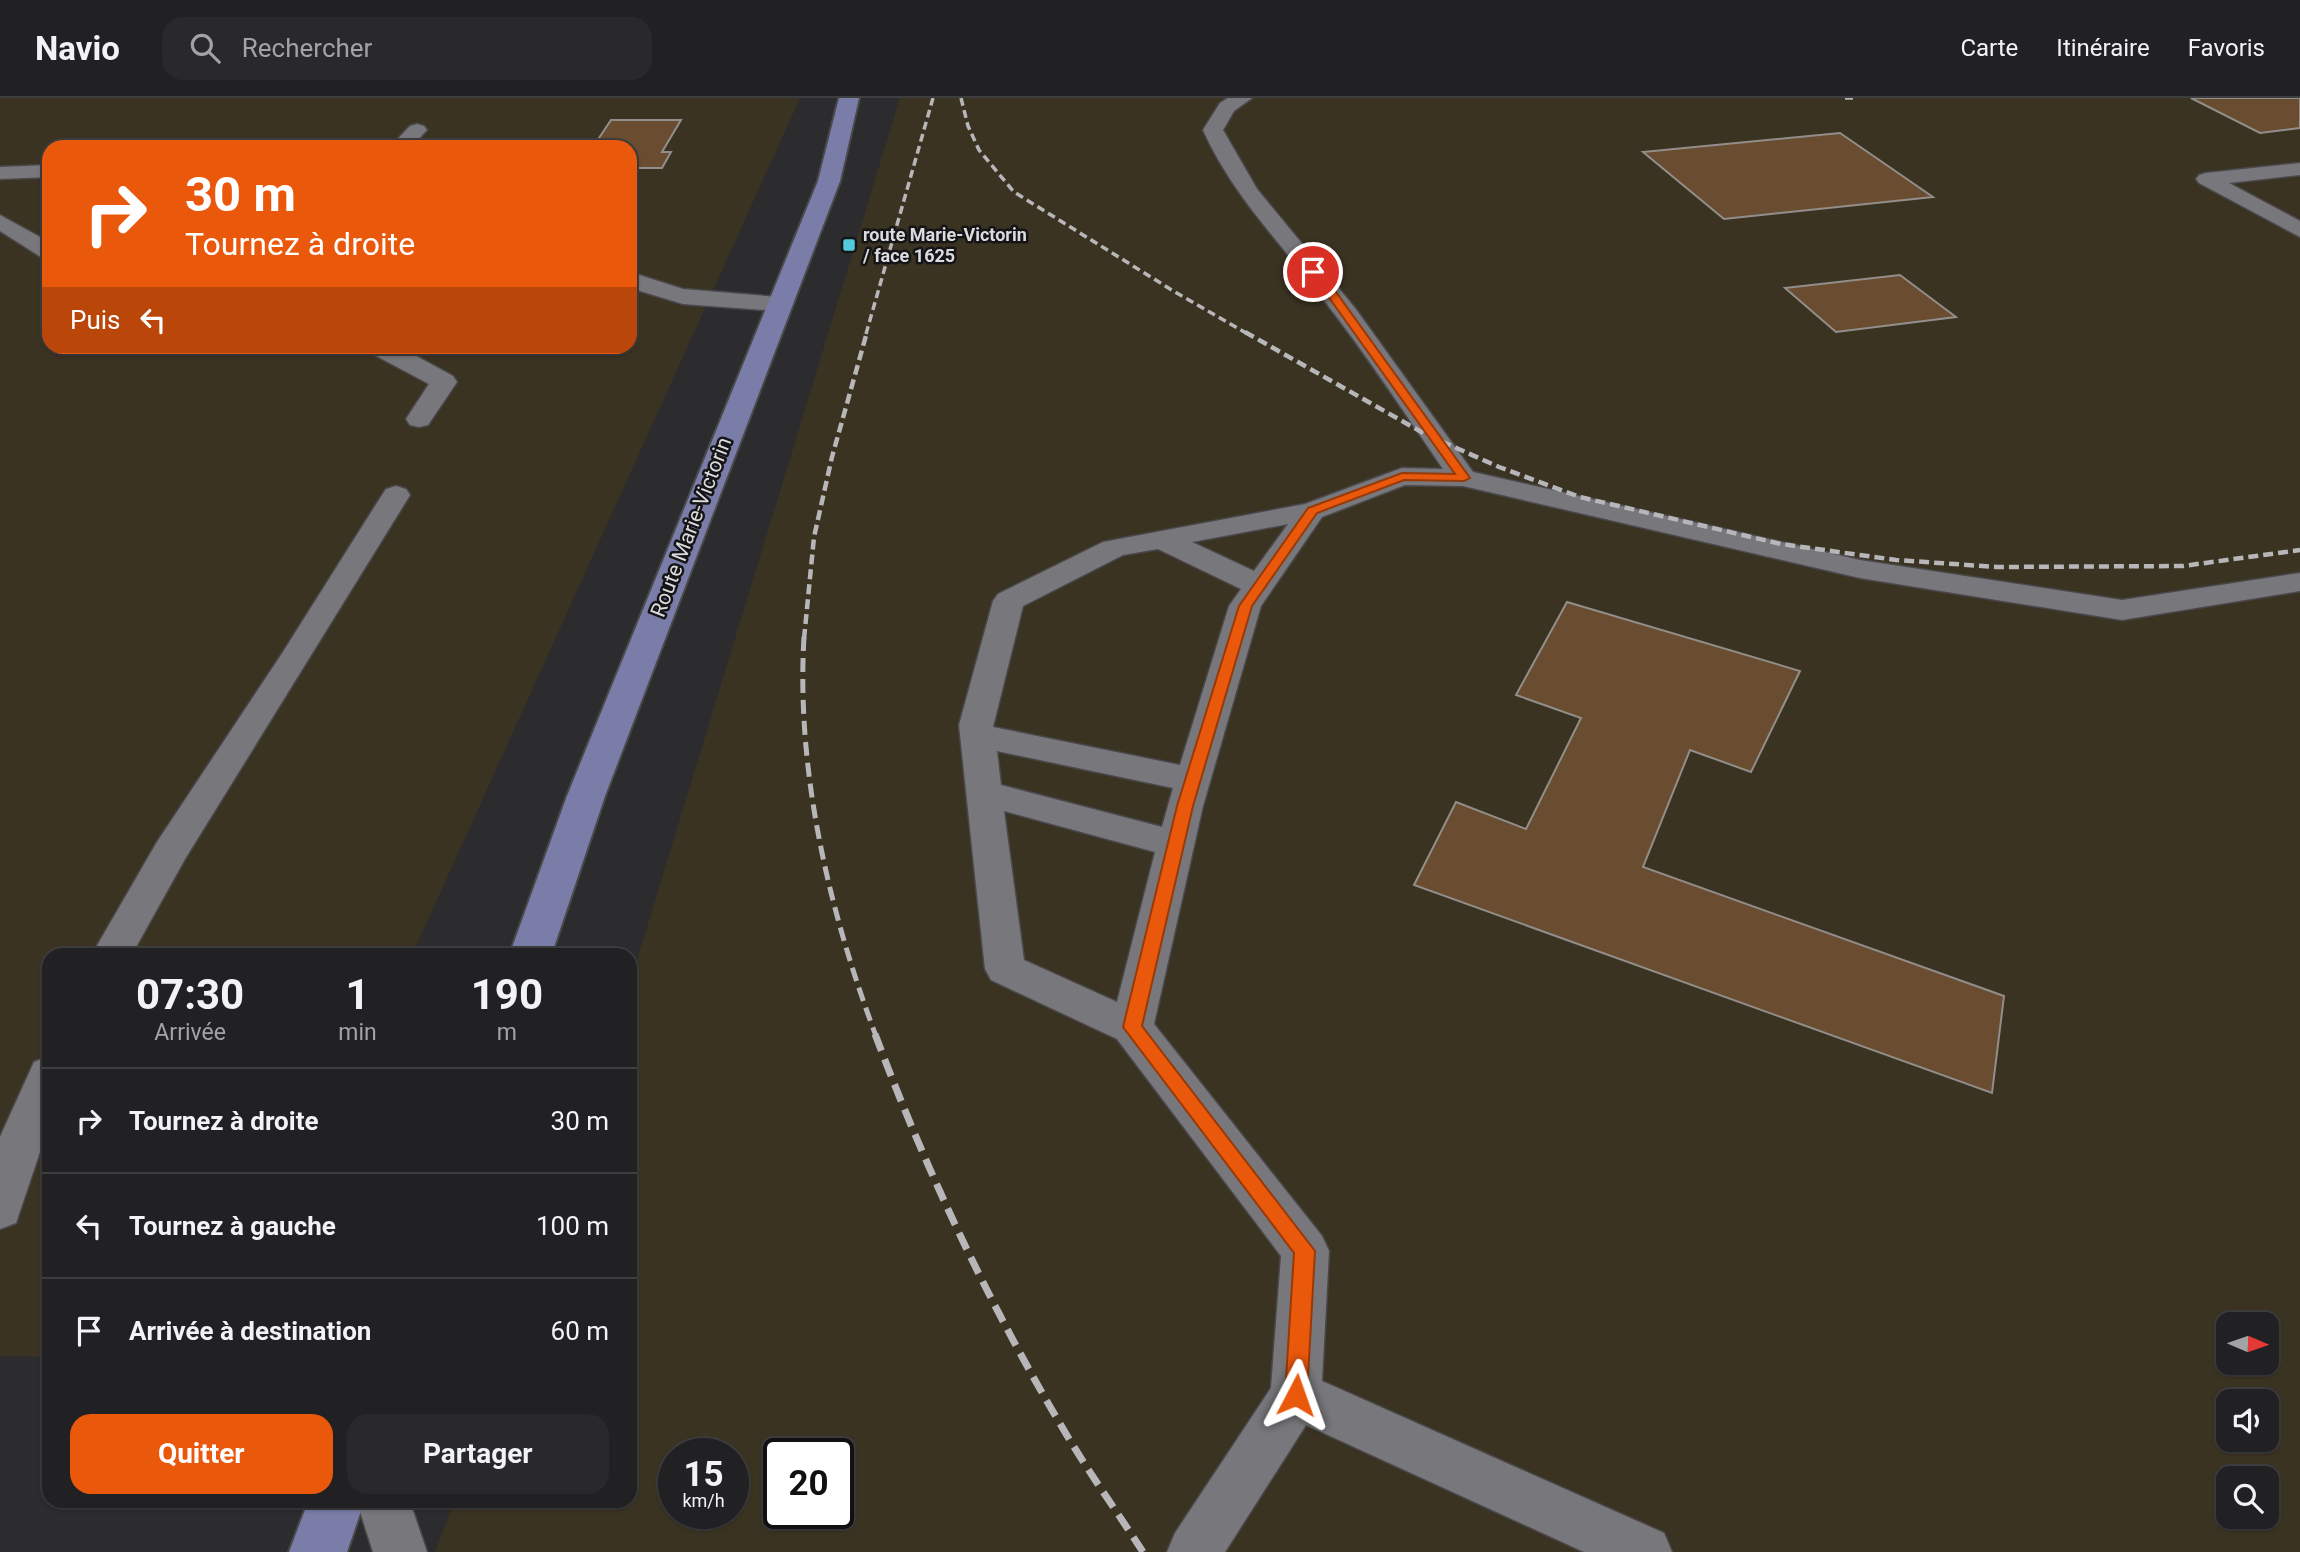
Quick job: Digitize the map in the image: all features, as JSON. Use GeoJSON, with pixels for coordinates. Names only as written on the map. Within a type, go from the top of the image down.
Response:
{"type":"FeatureCollection","features":[{"type":"Feature","properties":{"kind":"main road","name":"Route Marie-Victorin"},"geometry":{"type":"LineString","coordinates":[[533,948],[586,796],[778,304],[829,181],[849,98]]}},
{"type":"Feature","properties":{"kind":"main road"},"geometry":{"type":"LineString","coordinates":[[318,1552],[334,1508]]}},
{"type":"Feature","properties":{"kind":"lane"},"geometry":{"type":"LineString","coordinates":[[1242,98],[1227,107],[1213,130],[1223,155],[1296,253],[1329,290],[1464,478]]}},
{"type":"Feature","properties":{"kind":"lane"},"geometry":{"type":"LineString","coordinates":[[407,140],[417,130]]}},
{"type":"Feature","properties":{"kind":"lane"},"geometry":{"type":"LineString","coordinates":[[2300,169],[2206,179],[2300,230]]}},
{"type":"Feature","properties":{"kind":"lane"},"geometry":{"type":"LineString","coordinates":[[0,173],[42,171]]}},
{"type":"Feature","properties":{"kind":"lane"},"geometry":{"type":"LineString","coordinates":[[0,222],[42,248]]}},
{"type":"Feature","properties":{"kind":"lane"},"geometry":{"type":"LineString","coordinates":[[637,282],[687,298],[778,304]]}},
{"type":"Feature","properties":{"kind":"lane"},"geometry":{"type":"LineString","coordinates":[[393,354],[444,382],[419,419]]}},
{"type":"Feature","properties":{"kind":"lane"},"geometry":{"type":"LineString","coordinates":[[1194,1552],[1296,1395],[1305,1251],[1132,1027],[1005,969],[976,725],[1009,601],[1114,548],[1312,511],[1402,477],[1464,478],[1860,569],[2122,610],[2300,582]]}},
{"type":"Feature","properties":{"kind":"lane"},"geometry":{"type":"LineString","coordinates":[[116,948],[170,852],[396,495]]}},
{"type":"Feature","properties":{"kind":"lane"},"geometry":{"type":"LineString","coordinates":[[1132,1027],[1194,780],[1245,606],[1312,511]]}},
{"type":"Feature","properties":{"kind":"lane"},"geometry":{"type":"LineString","coordinates":[[1161,539],[1260,586]]}},
{"type":"Feature","properties":{"kind":"lane"},"geometry":{"type":"LineString","coordinates":[[976,735],[1194,780]]}},
{"type":"Feature","properties":{"kind":"lane"},"geometry":{"type":"LineString","coordinates":[[984,793],[1177,844]]}},
{"type":"Feature","properties":{"kind":"lane"},"geometry":{"type":"LineString","coordinates":[[0,1209],[19,1144],[42,1090]]}},
{"type":"Feature","properties":{"kind":"lane"},"geometry":{"type":"LineString","coordinates":[[1296,1395],[1645,1552]]}},
{"type":"Feature","properties":{"kind":"lane"},"geometry":{"type":"LineString","coordinates":[[386,1508],[400,1552]]}},
{"type":"Feature","properties":{"kind":"shaded area"},"geometry":{"type":"Polygon","coordinates":[[[0,98],[800,98],[415,948],[42,948],[42,1357],[0,1356],[0,98]]]}},
{"type":"Feature","properties":{"kind":"shaded area"},"geometry":{"type":"Polygon","coordinates":[[[900,98],[2300,98],[2300,1552],[435,1552],[452,1508],[637,1508],[637,960],[900,98]]]}},
{"type":"Feature","properties":{"kind":"building"},"geometry":{"type":"Polygon","coordinates":[[[2191,98],[2300,98],[2300,128],[2260,133],[2191,98]]]}},
{"type":"Feature","properties":{"kind":"building"},"geometry":{"type":"Polygon","coordinates":[[[611,120],[681,120],[662,152],[671,152],[662,168],[637,168],[637,140],[598,140],[611,120]]]}},
{"type":"Feature","properties":{"kind":"building"},"geometry":{"type":"Polygon","coordinates":[[[1840,133],[1933,197],[1724,219],[1643,152],[1840,133]]]}},
{"type":"Feature","properties":{"kind":"building"},"geometry":{"type":"Polygon","coordinates":[[[1900,275],[1956,317],[1836,332],[1785,288],[1900,275]]]}},
{"type":"Feature","properties":{"kind":"building"},"geometry":{"type":"Polygon","coordinates":[[[1567,602],[1800,671],[1751,772],[1690,750],[1643,867],[2004,996],[1992,1093],[1414,885],[1456,802],[1526,829],[1581,718],[1516,695],[1567,602]]]}},
{"type":"Feature","properties":{"kind":"railway"},"geometry":{"type":"LineString","coordinates":[[866,334],[933,98]]}},
{"type":"Feature","properties":{"kind":"railway"},"geometry":{"type":"LineString","coordinates":[[961,98],[968,126],[979,150],[1014,192],[1248,334]]}},
{"type":"Feature","properties":{"kind":"railway"},"geometry":{"type":"LineString","coordinates":[[1845,98],[1855,98]]}},
{"type":"Feature","properties":{"kind":"railway"},"geometry":{"type":"LineString","coordinates":[[804,639],[814,537],[832,457],[867,332]]}},
{"type":"Feature","properties":{"kind":"railway"},"geometry":{"type":"LineString","coordinates":[[1245,332],[1425,434],[1499,467],[1580,497],[1781,544],[1896,560],[1997,567],[2183,566],[2300,550]]}},
{"type":"Feature","properties":{"kind":"railway"},"geometry":{"type":"LineString","coordinates":[[804,637],[805,738],[819,840],[844,940],[876,1036]]}},
{"type":"Feature","properties":{"kind":"railway"},"geometry":{"type":"LineString","coordinates":[[875,1034],[915,1135],[984,1284],[1072,1443],[1143,1552]]}},
{"type":"Feature","properties":{"kind":"place","name":"route Marie-Victorin / face 1625"},"geometry":{"type":"Point","coordinates":[849,245]}},
{"type":"Feature","properties":{"kind":"route"},"geometry":{"type":"LineString","coordinates":[[1296,1395],[1305,1251],[1132,1027],[1185,806],[1245,606],[1312,511],[1402,477],[1464,478],[1329,290],[1313,272]]}}]}
